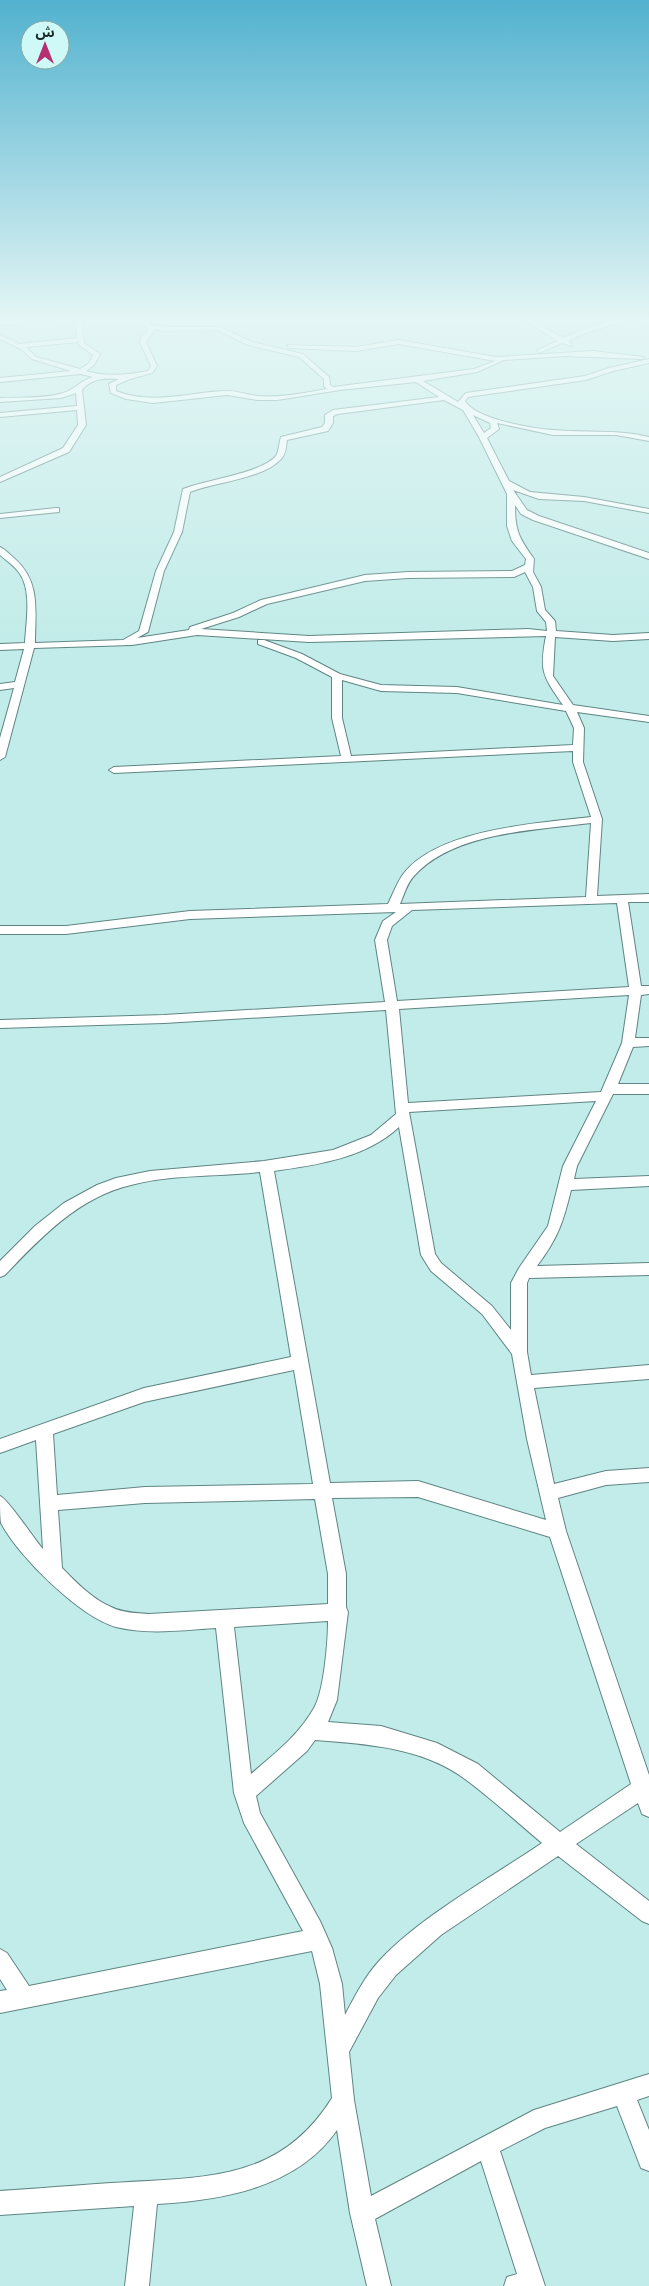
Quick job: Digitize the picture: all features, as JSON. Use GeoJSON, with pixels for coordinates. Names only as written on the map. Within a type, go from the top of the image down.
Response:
{"type":"FeatureCollection","features":[{"type":"Feature","properties":{"kind":"street"},"geometry":{"type":"LineString","coordinates":[[0,480],[66,450],[82,425]]}},
{"type":"Feature","properties":{"kind":"street"},"geometry":{"type":"LineString","coordinates":[[114,641],[137,637],[143,632],[160,571],[178,532],[186,491],[196,486],[238,476],[270,463],[278,457],[284,440],[325,428],[328,425]]}},
{"type":"Feature","properties":{"kind":"street"},"geometry":{"type":"LineString","coordinates":[[475,425],[483,437],[511,494],[524,512],[536,518],[628,547],[649,556]]}},
{"type":"Feature","properties":{"kind":"street"},"geometry":{"type":"LineString","coordinates":[[483,437],[495,429],[494,425]]}},
{"type":"Feature","properties":{"kind":"street"},"geometry":{"type":"LineString","coordinates":[[519,425],[552,432],[591,431],[649,438]]}},
{"type":"Feature","properties":{"kind":"street"},"geometry":{"type":"LineString","coordinates":[[506,483],[527,494],[540,497],[584,499],[649,511]]}},
{"type":"Feature","properties":{"kind":"street"},"geometry":{"type":"LineString","coordinates":[[511,494],[511,526],[516,541],[527,553],[530,566],[529,572],[538,587],[541,611],[550,621],[552,633],[548,649],[548,676],[570,708],[580,728],[577,748],[580,771],[597,819],[591,901]]}},
{"type":"Feature","properties":{"kind":"street"},"geometry":{"type":"LineString","coordinates":[[0,516],[56,510]]}},
{"type":"Feature","properties":{"kind":"street"},"geometry":{"type":"LineString","coordinates":[[0,550],[26,575],[31,588],[29,610],[32,627],[30,645],[17,684],[0,757]]}},
{"type":"Feature","properties":{"kind":"street"},"geometry":{"type":"LineString","coordinates":[[181,634],[236,615],[264,602],[365,578],[416,574],[509,574],[530,566]]}},
{"type":"Feature","properties":{"kind":"street"},"geometry":{"type":"LineString","coordinates":[[0,647],[148,641],[197,632],[309,640],[528,632],[613,638],[649,636]]}},
{"type":"Feature","properties":{"kind":"street"},"geometry":{"type":"LineString","coordinates":[[243,636],[299,656],[337,676],[381,688],[457,690],[544,706],[649,719]]}},
{"type":"Feature","properties":{"kind":"street"},"geometry":{"type":"LineString","coordinates":[[337,676],[335,713],[337,731],[347,759]]}},
{"type":"Feature","properties":{"kind":"street"},"geometry":{"type":"LineString","coordinates":[[0,687],[17,684]]}},
{"type":"Feature","properties":{"kind":"street"},"geometry":{"type":"LineString","coordinates":[[114,770],[577,748]]}},
{"type":"Feature","properties":{"kind":"street"},"geometry":{"type":"LineString","coordinates":[[392,909],[408,875],[426,859],[442,850],[487,835],[597,819]]}},
{"type":"Feature","properties":{"kind":"street"},"geometry":{"type":"LineString","coordinates":[[0,930],[66,930],[190,915],[649,898]]}},
{"type":"Feature","properties":{"kind":"street"},"geometry":{"type":"LineString","coordinates":[[338,2051],[370,1990],[388,1967],[434,1928],[559,1844],[646,1793],[557,1531],[523,1382],[519,1352],[517,1294],[524,1272],[556,1226],[564,1185],[570,1166],[607,1093],[628,1043],[642,990],[622,900]]}},
{"type":"Feature","properties":{"kind":"street"},"geometry":{"type":"LineString","coordinates":[[408,908],[387,924],[381,940],[392,1006],[403,1111],[428,1254],[446,1277],[487,1310],[519,1352]]}},
{"type":"Feature","properties":{"kind":"street"},"geometry":{"type":"LineString","coordinates":[[0,1024],[164,1019],[642,990]]}},
{"type":"Feature","properties":{"kind":"street"},"geometry":{"type":"LineString","coordinates":[[628,1043],[649,1042]]}},
{"type":"Feature","properties":{"kind":"street"},"geometry":{"type":"LineString","coordinates":[[0,1271],[52,1218],[76,1203],[118,1183],[151,1176],[266,1167],[321,1156],[371,1141],[403,1111],[649,1088]]}},
{"type":"Feature","properties":{"kind":"street"},"geometry":{"type":"LineString","coordinates":[[244,1793],[300,1744],[325,1707],[332,1686],[339,1612],[337,1574],[266,1167]]}},
{"type":"Feature","properties":{"kind":"street"},"geometry":{"type":"LineString","coordinates":[[564,1185],[649,1181]]}},
{"type":"Feature","properties":{"kind":"street"},"geometry":{"type":"LineString","coordinates":[[524,1272],[649,1268]]}},
{"type":"Feature","properties":{"kind":"street"},"geometry":{"type":"LineString","coordinates":[[0,1446],[144,1395],[300,1362]]}},
{"type":"Feature","properties":{"kind":"street"},"geometry":{"type":"LineString","coordinates":[[523,1382],[649,1372]]}},
{"type":"Feature","properties":{"kind":"street"},"geometry":{"type":"LineString","coordinates":[[44,1430],[53,1570]]}},
{"type":"Feature","properties":{"kind":"street"},"geometry":{"type":"LineString","coordinates":[[548,1493],[606,1478],[649,1475]]}},
{"type":"Feature","properties":{"kind":"street"},"geometry":{"type":"LineString","coordinates":[[49,1503],[145,1495],[418,1489],[557,1531]]}},
{"type":"Feature","properties":{"kind":"street"},"geometry":{"type":"LineString","coordinates":[[0,1504],[30,1546],[53,1570],[88,1604],[106,1614],[126,1620],[149,1623],[339,1612]]}},
{"type":"Feature","properties":{"kind":"street"},"geometry":{"type":"LineString","coordinates":[[224,1620],[244,1793],[251,1816],[318,1939],[325,1956],[331,1984],[343,2100],[362,2213],[379,2286]]}},
{"type":"Feature","properties":{"kind":"street"},"geometry":{"type":"LineString","coordinates":[[311,1730],[381,1736],[430,1750],[471,1771],[559,1844],[649,1914]]}},
{"type":"Feature","properties":{"kind":"street"},"geometry":{"type":"LineString","coordinates":[[0,2002],[318,1939]]}},
{"type":"Feature","properties":{"kind":"street"},"geometry":{"type":"LineString","coordinates":[[0,1960],[24,1997]]}},
{"type":"Feature","properties":{"kind":"street"},"geometry":{"type":"LineString","coordinates":[[362,2213],[487,2144],[542,2118],[649,2085]]}},
{"type":"Feature","properties":{"kind":"street"},"geometry":{"type":"LineString","coordinates":[[624,2094],[649,2160]]}},
{"type":"Feature","properties":{"kind":"street"},"geometry":{"type":"LineString","coordinates":[[0,2203],[194,2190],[226,2185],[286,2162],[306,2148],[322,2130],[343,2100]]}},
{"type":"Feature","properties":{"kind":"street"},"geometry":{"type":"LineString","coordinates":[[487,2144],[527,2284]]}},
{"type":"Feature","properties":{"kind":"street"},"geometry":{"type":"LineString","coordinates":[[137,2286],[147,2192]]}}]}
